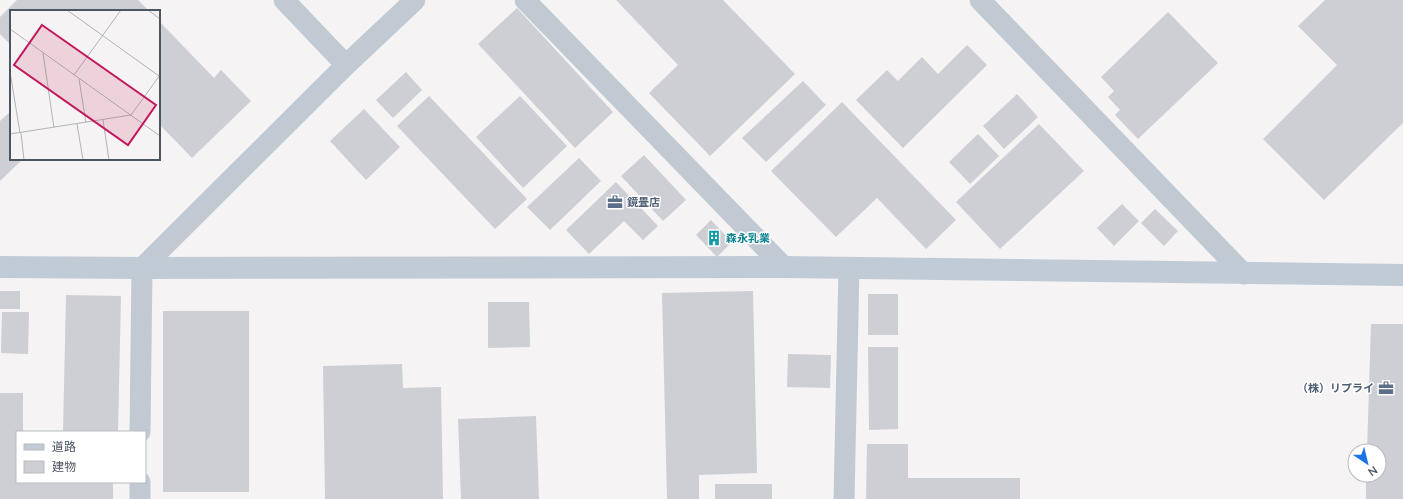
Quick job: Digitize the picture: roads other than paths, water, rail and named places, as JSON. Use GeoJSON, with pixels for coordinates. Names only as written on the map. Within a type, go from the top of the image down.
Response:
{"type":"FeatureCollection","features":[{"type":"Feature","properties":{"kind":"street"},"geometry":{"type":"LineString","coordinates":[[284,0],[346,65]]}},
{"type":"Feature","properties":{"kind":"street"},"geometry":{"type":"LineString","coordinates":[[140,431],[142,268],[346,65],[415,0]]}},
{"type":"Feature","properties":{"kind":"street"},"geometry":{"type":"LineString","coordinates":[[525,0],[784,267]]}},
{"type":"Feature","properties":{"kind":"street"},"geometry":{"type":"LineString","coordinates":[[980,0],[1244,274]]}},
{"type":"Feature","properties":{"kind":"street"},"geometry":{"type":"LineString","coordinates":[[0,267],[784,267],[1403,275]]}},
{"type":"Feature","properties":{"kind":"street"},"geometry":{"type":"LineString","coordinates":[[844,499],[849,268]]}},
{"type":"Feature","properties":{"kind":"street"},"geometry":{"type":"LineString","coordinates":[[140,483],[140,499]]}},
{"type":"Feature","properties":{"kind":"place","name":"鏡畳店"},"geometry":{"type":"Point","coordinates":[615,202]}},
{"type":"Feature","properties":{"kind":"place","name":"森永乳業"},"geometry":{"type":"Point","coordinates":[714,238]}},
{"type":"Feature","properties":{"kind":"place","name":"（株）リプライ"},"geometry":{"type":"Point","coordinates":[1386,388]}}]}
